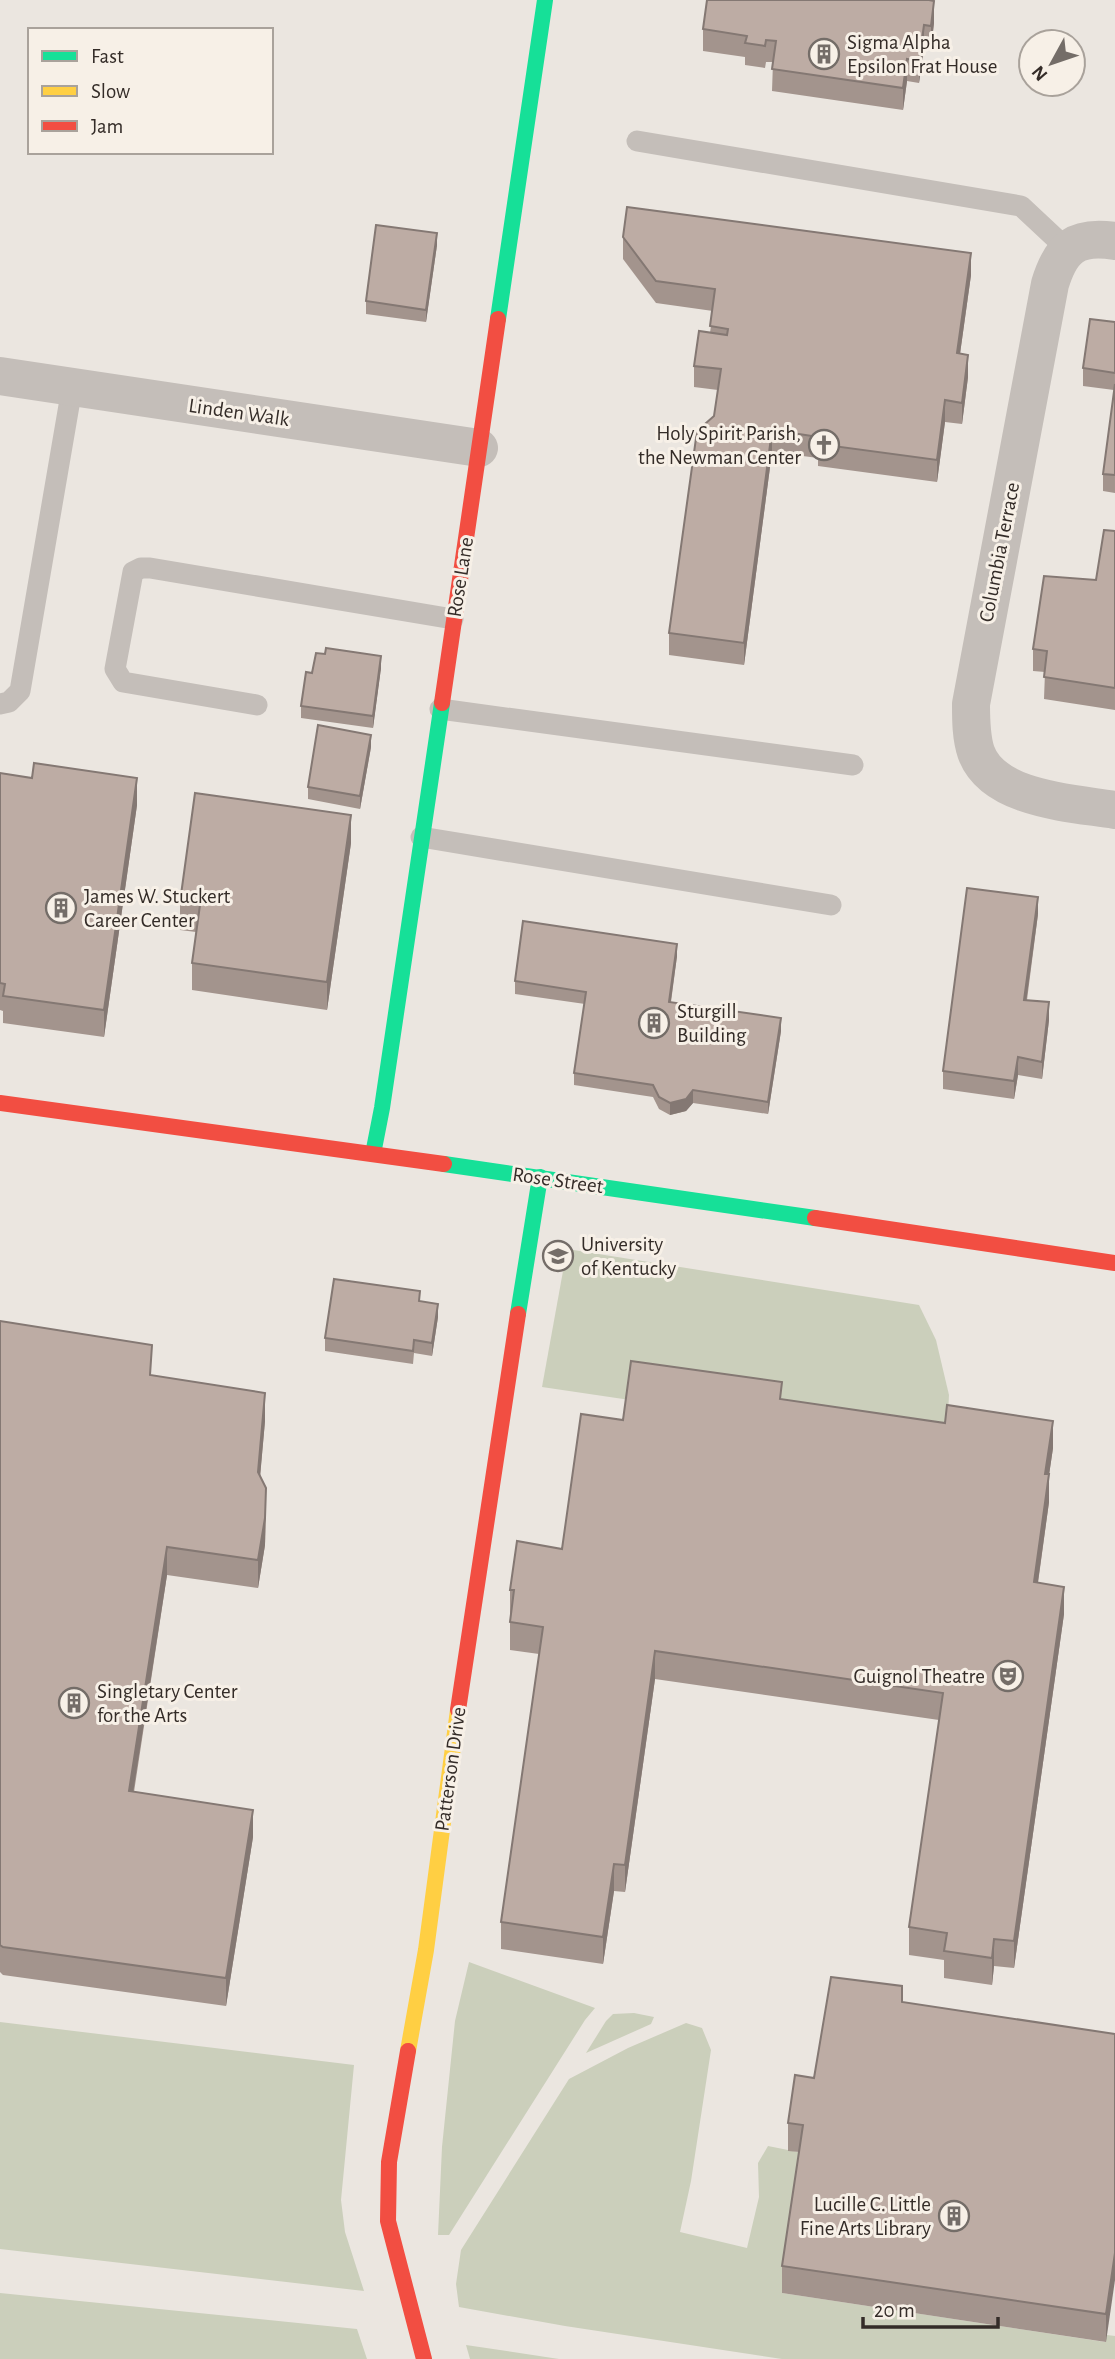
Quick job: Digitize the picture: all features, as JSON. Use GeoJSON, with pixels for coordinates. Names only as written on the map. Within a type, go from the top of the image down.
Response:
{"type":"FeatureCollection","features":[{"type":"Feature","properties":{"kind":"street","name":"Rose Lane"},"geometry":{"type":"LineString","coordinates":[[373,1154],[382,1108],[545,0]]}},
{"type":"Feature","properties":{"kind":"street"},"geometry":{"type":"LineString","coordinates":[[1067,249],[1085,242],[1115,241]]}},
{"type":"Feature","properties":{"kind":"street","name":"Columbia Terrace"},"geometry":{"type":"LineString","coordinates":[[1067,249],[1056,266],[1050,285],[975,679],[971,728],[976,754],[995,778],[1015,790],[1115,810]]}},
{"type":"Feature","properties":{"kind":"street","name":"Linden Walk"},"geometry":{"type":"LineString","coordinates":[[0,376],[479,448]]}},
{"type":"Feature","properties":{"kind":"street","name":"Rose Street"},"geometry":{"type":"LineString","coordinates":[[0,1103],[540,1177],[1115,1263]]}},
{"type":"Feature","properties":{"kind":"street","name":"Patterson Drive"},"geometry":{"type":"LineString","coordinates":[[424,2359],[388,2221],[389,2162],[426,1950],[465,1654],[540,1177]]}},
{"type":"Feature","properties":{"kind":"lane"},"geometry":{"type":"LineString","coordinates":[[636,141],[1021,206],[1067,249]]}},
{"type":"Feature","properties":{"kind":"lane"},"geometry":{"type":"LineString","coordinates":[[0,704],[9,702],[20,691],[72,387]]}},
{"type":"Feature","properties":{"kind":"lane"},"geometry":{"type":"LineString","coordinates":[[257,705],[123,682],[115,668],[134,572],[141,568],[150,568],[453,619]]}},
{"type":"Feature","properties":{"kind":"lane"},"geometry":{"type":"LineString","coordinates":[[440,709],[853,765]]}},
{"type":"Feature","properties":{"kind":"lane"},"geometry":{"type":"LineString","coordinates":[[421,837],[831,905]]}},
{"type":"Feature","properties":{"kind":"green space"},"geometry":{"type":"Polygon","coordinates":[[[567,1249],[919,1305],[936,1340],[949,1395],[947,1433],[630,1400],[542,1387],[567,1249]]]}},
{"type":"Feature","properties":{"kind":"green space"},"geometry":{"type":"Polygon","coordinates":[[[469,1962],[595,2008],[449,2235],[438,2235],[442,2147],[455,2021],[469,1962]]]}},
{"type":"Feature","properties":{"kind":"green space"},"geometry":{"type":"Polygon","coordinates":[[[634,2013],[654,2017],[651,2024],[586,2053],[613,2014],[634,2013]]]}},
{"type":"Feature","properties":{"kind":"green space"},"geometry":{"type":"Polygon","coordinates":[[[0,2022],[354,2065],[341,2200],[345,2232],[364,2291],[0,2249],[0,2022]]]}},
{"type":"Feature","properties":{"kind":"green space"},"geometry":{"type":"Polygon","coordinates":[[[686,2023],[702,2028],[711,2050],[691,2181],[680,2232],[747,2248],[759,2197],[758,2163],[768,2146],[803,2153],[782,2293],[1105,2342],[1107,2335],[1115,2336],[1115,2359],[782,2359],[459,2307],[456,2284],[461,2250],[569,2079],[628,2048],[686,2023]]]}},
{"type":"Feature","properties":{"kind":"green space"},"geometry":{"type":"Polygon","coordinates":[[[0,2293],[357,2329],[367,2359],[0,2359],[0,2293]]]}},
{"type":"Feature","properties":{"kind":"green space"},"geometry":{"type":"Polygon","coordinates":[[[466,2345],[559,2359],[470,2359],[466,2345]]]}},
{"type":"Feature","properties":{"kind":"building","name":"Sigma Alpha Epsilon Frat House"},"geometry":{"type":"Polygon","coordinates":[[[707,0],[934,1],[931,26],[924,25],[919,61],[907,59],[903,88],[772,69],[776,41],[766,40],[765,46],[745,43],[747,36],[703,29],[707,0]]]}},
{"type":"Feature","properties":{"kind":"building","name":"Holy Spirit Parish, the Newman Center"},"geometry":{"type":"Polygon","coordinates":[[[627,207],[971,253],[957,353],[968,355],[962,403],[945,400],[937,460],[818,444],[819,437],[772,430],[744,643],[669,633],[697,431],[714,416],[721,369],[694,366],[699,331],[727,335],[728,329],[710,326],[715,289],[656,281],[623,237],[627,207]]]}},
{"type":"Feature","properties":{"kind":"building"},"geometry":{"type":"Polygon","coordinates":[[[376,225],[437,233],[426,310],[366,301],[376,225]]]}},
{"type":"Feature","properties":{"kind":"building"},"geometry":{"type":"Polygon","coordinates":[[[1090,319],[1115,322],[1115,373],[1083,368],[1090,319]]]}},
{"type":"Feature","properties":{"kind":"building"},"geometry":{"type":"Polygon","coordinates":[[[1115,384],[1115,475],[1103,474],[1115,384]]]}},
{"type":"Feature","properties":{"kind":"building"},"geometry":{"type":"Polygon","coordinates":[[[1104,530],[1115,531],[1115,688],[1044,677],[1047,651],[1033,649],[1044,576],[1096,580],[1104,530]]]}},
{"type":"Feature","properties":{"kind":"building"},"geometry":{"type":"Polygon","coordinates":[[[326,648],[381,656],[373,716],[301,706],[306,672],[312,673],[316,653],[325,654],[326,648]]]}},
{"type":"Feature","properties":{"kind":"building"},"geometry":{"type":"Polygon","coordinates":[[[318,725],[371,735],[360,796],[308,787],[318,725]]]}},
{"type":"Feature","properties":{"kind":"building","name":"James W. Stuckert Career Center"},"geometry":{"type":"Polygon","coordinates":[[[34,763],[137,778],[104,1010],[3,996],[5,984],[0,983],[0,773],[32,778],[34,763]]]}},
{"type":"Feature","properties":{"kind":"building"},"geometry":{"type":"Polygon","coordinates":[[[195,793],[351,815],[327,982],[192,963],[200,905],[180,902],[195,793]]]}},
{"type":"Feature","properties":{"kind":"building"},"geometry":{"type":"Polygon","coordinates":[[[967,888],[1038,897],[1024,1000],[1049,1002],[1042,1062],[1018,1057],[1014,1081],[943,1071],[967,888]]]}},
{"type":"Feature","properties":{"kind":"building","name":"Sturgill Building"},"geometry":{"type":"Polygon","coordinates":[[[523,921],[677,944],[669,1002],[781,1018],[768,1102],[693,1090],[686,1099],[670,1103],[659,1097],[653,1085],[574,1073],[586,992],[515,981],[523,921]]]}},
{"type":"Feature","properties":{"kind":"building"},"geometry":{"type":"Polygon","coordinates":[[[334,1279],[420,1291],[419,1301],[438,1304],[432,1343],[414,1340],[413,1351],[325,1338],[334,1279]]]}},
{"type":"Feature","properties":{"kind":"building","name":"Singletary Center for the Arts"},"geometry":{"type":"Polygon","coordinates":[[[0,1321],[152,1345],[150,1375],[265,1393],[258,1472],[266,1488],[265,1518],[258,1560],[167,1547],[129,1791],[253,1810],[226,1978],[0,1945],[0,1321]]]}},
{"type":"Feature","properties":{"kind":"building"},"geometry":{"type":"Polygon","coordinates":[[[631,1361],[782,1382],[780,1399],[945,1423],[947,1405],[1053,1421],[1045,1474],[1049,1474],[1034,1582],[1064,1587],[1014,1941],[994,1939],[992,1958],[944,1951],[947,1933],[909,1927],[943,1693],[655,1651],[625,1865],[614,1864],[603,1937],[501,1922],[543,1627],[510,1622],[514,1590],[510,1590],[517,1541],[562,1549],[581,1414],[623,1420],[631,1361]]]}},
{"type":"Feature","properties":{"kind":"building","name":"Lucille C. Little Fine Arts Library"},"geometry":{"type":"Polygon","coordinates":[[[831,1977],[902,1986],[902,2002],[1115,2034],[1115,2253],[1106,2314],[782,2266],[803,2125],[788,2123],[795,2075],[814,2078],[831,1977]]]}},
{"type":"Feature","properties":{"kind":"traffic: fast"},"geometry":{"type":"LineString","coordinates":[[498,319],[545,0]]}},
{"type":"Feature","properties":{"kind":"traffic: fast"},"geometry":{"type":"LineString","coordinates":[[373,1154],[442,703]]}},
{"type":"Feature","properties":{"kind":"traffic: fast"},"geometry":{"type":"LineString","coordinates":[[444,1164],[815,1218]]}},
{"type":"Feature","properties":{"kind":"traffic: fast"},"geometry":{"type":"LineString","coordinates":[[518,1314],[540,1177]]}},
{"type":"Feature","properties":{"kind":"traffic: slow"},"geometry":{"type":"LineString","coordinates":[[408,2051],[426,1950],[458,1710]]}},
{"type":"Feature","properties":{"kind":"traffic: jam"},"geometry":{"type":"LineString","coordinates":[[442,703],[498,319]]}},
{"type":"Feature","properties":{"kind":"traffic: jam"},"geometry":{"type":"LineString","coordinates":[[0,1103],[444,1164]]}},
{"type":"Feature","properties":{"kind":"traffic: jam"},"geometry":{"type":"LineString","coordinates":[[815,1218],[1115,1263]]}},
{"type":"Feature","properties":{"kind":"traffic: jam"},"geometry":{"type":"LineString","coordinates":[[458,1710],[518,1314]]}},
{"type":"Feature","properties":{"kind":"traffic: jam"},"geometry":{"type":"LineString","coordinates":[[408,2051],[389,2162],[388,2221],[424,2359]]}},
{"type":"Feature","properties":{"kind":"place","name":"Sigma Alpha Epsilon Frat House"},"geometry":{"type":"Point","coordinates":[824,54]}},
{"type":"Feature","properties":{"kind":"place","name":"Holy Spirit Parish, the Newman Center"},"geometry":{"type":"Point","coordinates":[824,445]}},
{"type":"Feature","properties":{"kind":"place","name":"James W. Stuckert Career Center"},"geometry":{"type":"Point","coordinates":[61,908]}},
{"type":"Feature","properties":{"kind":"place","name":"Sturgill Building"},"geometry":{"type":"Point","coordinates":[654,1023]}},
{"type":"Feature","properties":{"kind":"place","name":"University of Kentucky"},"geometry":{"type":"Point","coordinates":[558,1256]}},
{"type":"Feature","properties":{"kind":"place","name":"Guignol Theatre"},"geometry":{"type":"Point","coordinates":[1008,1676]}},
{"type":"Feature","properties":{"kind":"place","name":"Singletary Center for the Arts"},"geometry":{"type":"Point","coordinates":[74,1703]}},
{"type":"Feature","properties":{"kind":"place","name":"Lucille C. Little Fine Arts Library"},"geometry":{"type":"Point","coordinates":[954,2216]}}]}
